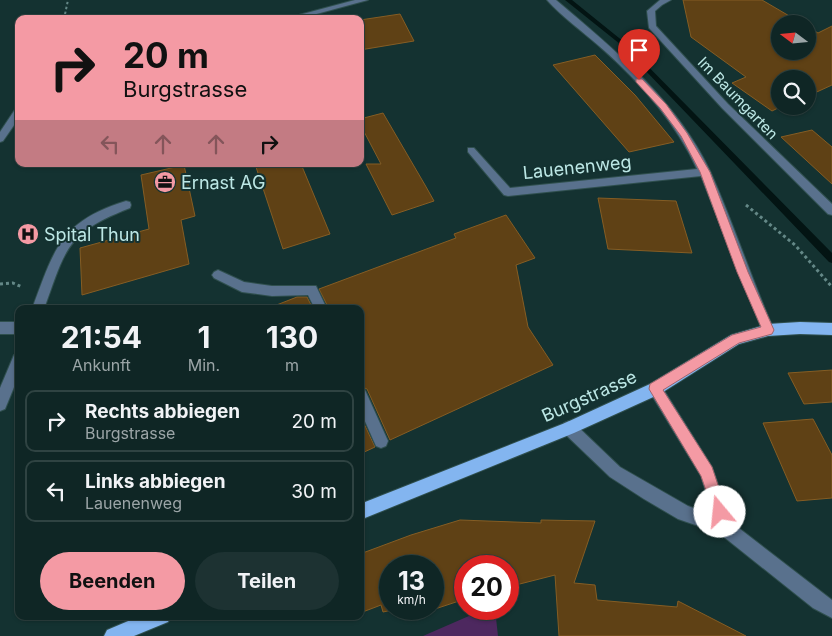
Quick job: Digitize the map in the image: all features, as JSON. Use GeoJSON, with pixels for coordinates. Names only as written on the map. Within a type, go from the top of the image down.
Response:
{"type":"FeatureCollection","features":[{"type":"Feature","properties":{"kind":"main road","name":"Burgstrasse"},"geometry":{"type":"LineString","coordinates":[[364,510],[569,428],[655,389],[736,339],[768,330],[832,329]]}},
{"type":"Feature","properties":{"kind":"main road"},"geometry":{"type":"LineString","coordinates":[[112,636],[152,620]]}},
{"type":"Feature","properties":{"kind":"street"},"geometry":{"type":"LineString","coordinates":[[304,15],[364,0]]}},
{"type":"Feature","properties":{"kind":"street"},"geometry":{"type":"LineString","coordinates":[[552,0],[616,54],[663,106],[684,135],[705,172],[743,272],[768,330]]}},
{"type":"Feature","properties":{"kind":"street","name":"Im Baumgarten"},"geometry":{"type":"LineString","coordinates":[[667,0],[659,3],[651,11],[652,26],[725,106],[832,212]]}},
{"type":"Feature","properties":{"kind":"street"},"geometry":{"type":"LineString","coordinates":[[0,139],[15,116]]}},
{"type":"Feature","properties":{"kind":"street","name":"Lauenenweg"},"geometry":{"type":"LineString","coordinates":[[471,150],[508,192],[705,172]]}},
{"type":"Feature","properties":{"kind":"street"},"geometry":{"type":"LineString","coordinates":[[39,305],[57,258],[70,237],[100,217],[126,205]]}},
{"type":"Feature","properties":{"kind":"street"},"geometry":{"type":"LineString","coordinates":[[218,275],[242,288],[272,291],[312,290],[319,305]]}},
{"type":"Feature","properties":{"kind":"street"},"geometry":{"type":"LineString","coordinates":[[0,328],[15,328]]}},
{"type":"Feature","properties":{"kind":"street"},"geometry":{"type":"LineString","coordinates":[[0,404],[15,368]]}},
{"type":"Feature","properties":{"kind":"street"},"geometry":{"type":"LineString","coordinates":[[655,389],[707,472],[724,527]]}},
{"type":"Feature","properties":{"kind":"street"},"geometry":{"type":"LineString","coordinates":[[364,404],[380,441]]}},
{"type":"Feature","properties":{"kind":"street"},"geometry":{"type":"LineString","coordinates":[[569,428],[603,462],[649,494],[684,513],[724,527],[820,602],[832,609]]}},
{"type":"Feature","properties":{"kind":"path"},"geometry":{"type":"LineString","coordinates":[[65,15],[68,0]]}},
{"type":"Feature","properties":{"kind":"path"},"geometry":{"type":"LineString","coordinates":[[744,203],[795,246],[832,287]]}},
{"type":"Feature","properties":{"kind":"shaded area"},"geometry":{"type":"Polygon","coordinates":[[[460,620],[496,620],[498,636],[423,636],[460,620]]]}},
{"type":"Feature","properties":{"kind":"building"},"geometry":{"type":"Polygon","coordinates":[[[683,0],[762,0],[788,15],[771,15],[771,60],[816,60],[816,32],[818,33],[832,26],[832,85],[816,92],[816,70],[771,70],[771,110],[732,83],[746,77],[691,37],[683,0]]]}},
{"type":"Feature","properties":{"kind":"building"},"geometry":{"type":"Polygon","coordinates":[[[400,14],[414,41],[364,49],[364,19],[400,14]]]}},
{"type":"Feature","properties":{"kind":"building"},"geometry":{"type":"Polygon","coordinates":[[[595,55],[635,95],[674,142],[629,152],[553,65],[595,55]]]}},
{"type":"Feature","properties":{"kind":"building"},"geometry":{"type":"Polygon","coordinates":[[[383,113],[434,201],[392,215],[366,164],[381,164],[364,132],[364,118],[383,113]]]}},
{"type":"Feature","properties":{"kind":"building"},"geometry":{"type":"Polygon","coordinates":[[[812,130],[832,147],[832,184],[781,137],[812,130]]]}},
{"type":"Feature","properties":{"kind":"building"},"geometry":{"type":"Polygon","coordinates":[[[175,167],[184,167],[195,216],[181,220],[189,264],[82,295],[80,248],[149,229],[141,175],[175,167]]]}},
{"type":"Feature","properties":{"kind":"building"},"geometry":{"type":"Polygon","coordinates":[[[256,167],[302,167],[330,234],[283,249],[256,167]]]}},
{"type":"Feature","properties":{"kind":"building"},"geometry":{"type":"Polygon","coordinates":[[[598,198],[676,201],[692,253],[608,249],[598,198]]]}},
{"type":"Feature","properties":{"kind":"building"},"geometry":{"type":"Polygon","coordinates":[[[506,215],[535,258],[516,265],[528,327],[553,365],[390,440],[367,389],[364,388],[364,305],[327,305],[319,289],[456,238],[454,234],[506,215]]]}},
{"type":"Feature","properties":{"kind":"building"},"geometry":{"type":"Polygon","coordinates":[[[297,297],[307,297],[311,305],[277,305],[297,297]]]}},
{"type":"Feature","properties":{"kind":"building"},"geometry":{"type":"Polygon","coordinates":[[[832,370],[832,402],[804,404],[788,373],[832,370]]]}},
{"type":"Feature","properties":{"kind":"building"},"geometry":{"type":"Polygon","coordinates":[[[813,419],[832,455],[832,498],[797,501],[763,423],[813,419]]]}},
{"type":"Feature","properties":{"kind":"building"},"geometry":{"type":"Polygon","coordinates":[[[364,424],[375,447],[364,452],[364,424]]]}},
{"type":"Feature","properties":{"kind":"building"},"geometry":{"type":"Polygon","coordinates":[[[460,520],[541,523],[541,520],[595,521],[574,583],[595,585],[597,600],[677,607],[678,601],[746,636],[559,636],[555,575],[519,584],[519,555],[454,555],[454,603],[444,606],[444,555],[379,555],[379,606],[364,611],[364,553],[411,535],[460,520]]]}},
{"type":"Feature","properties":{"kind":"waterway"},"geometry":{"type":"LineString","coordinates":[[568,0],[622,43],[832,259]]}},
{"type":"Feature","properties":{"kind":"place","name":"Ernast AG"},"geometry":{"type":"Point","coordinates":[165,182]}},
{"type":"Feature","properties":{"kind":"place","name":"Spital Thun"},"geometry":{"type":"Point","coordinates":[28,234]}},
{"type":"Feature","properties":{"kind":"route"},"geometry":{"type":"LineString","coordinates":[[639,80],[663,106],[684,135],[705,172],[743,272],[768,330],[736,339],[655,389],[707,472],[720,512]]}}]}
